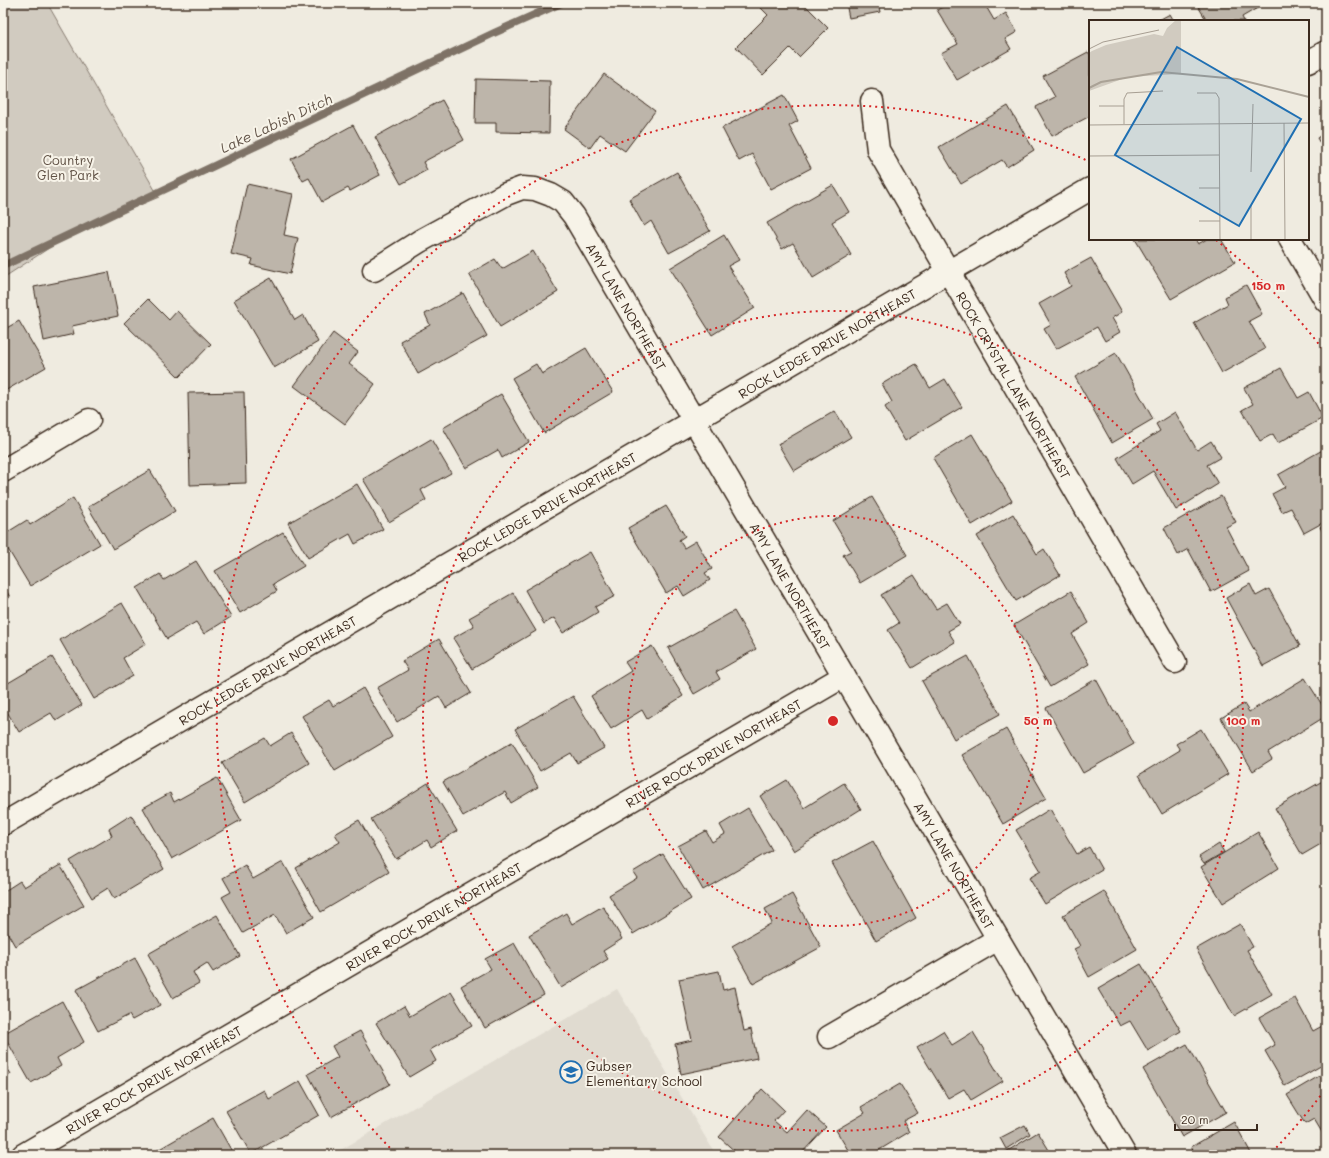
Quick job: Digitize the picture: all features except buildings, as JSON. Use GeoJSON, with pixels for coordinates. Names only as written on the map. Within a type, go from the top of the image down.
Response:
{"type":"FeatureCollection","features":[{"type":"Feature","properties":{"kind":"street"},"geometry":{"type":"LineString","coordinates":[[1309,61],[1326,52]]}},
{"type":"Feature","properties":{"kind":"street","name":"ROCK CRYSTAL LANE NORTHEAST"},"geometry":{"type":"LineString","coordinates":[[872,101],[878,150],[1175,662]]}},
{"type":"Feature","properties":{"kind":"street","name":"AMY LANE NORTHEAST"},"geometry":{"type":"LineString","coordinates":[[374,270],[420,241],[506,194],[522,188],[535,189],[551,195],[563,202],[574,216],[1125,1155]]}},
{"type":"Feature","properties":{"kind":"street","name":"ROCK LEDGE DRIVE NORTHEAST"},"geometry":{"type":"LineString","coordinates":[[3,824],[1089,190]]}},
{"type":"Feature","properties":{"kind":"street"},"geometry":{"type":"LineString","coordinates":[[1291,240],[1326,301]]}},
{"type":"Feature","properties":{"kind":"street"},"geometry":{"type":"LineString","coordinates":[[3,471],[89,420]]}},
{"type":"Feature","properties":{"kind":"street","name":"RIVER ROCK DRIVE NORTHEAST"},"geometry":{"type":"LineString","coordinates":[[23,1155],[844,676]]}},
{"type":"Feature","properties":{"kind":"street"},"geometry":{"type":"LineString","coordinates":[[829,1037],[998,939]]}},
{"type":"Feature","properties":{"kind":"shaded area","name":"Gubser Elementary School"},"geometry":{"type":"Polygon","coordinates":[[[617,989],[716,1155],[332,1155],[617,989]]]}},
{"type":"Feature","properties":{"kind":"green space","name":"Country Glen Park"},"geometry":{"type":"Polygon","coordinates":[[[3,3],[47,3],[159,197],[69,235],[3,278],[3,3]]]}},
{"type":"Feature","properties":{"kind":"waterway","name":"Lake Labish Ditch"},"geometry":{"type":"LineString","coordinates":[[3,266],[494,33],[561,3]]}},
{"type":"Feature","properties":{"kind":"place","name":"Gubser Elementary School"},"geometry":{"type":"Point","coordinates":[571,1072]}}]}
